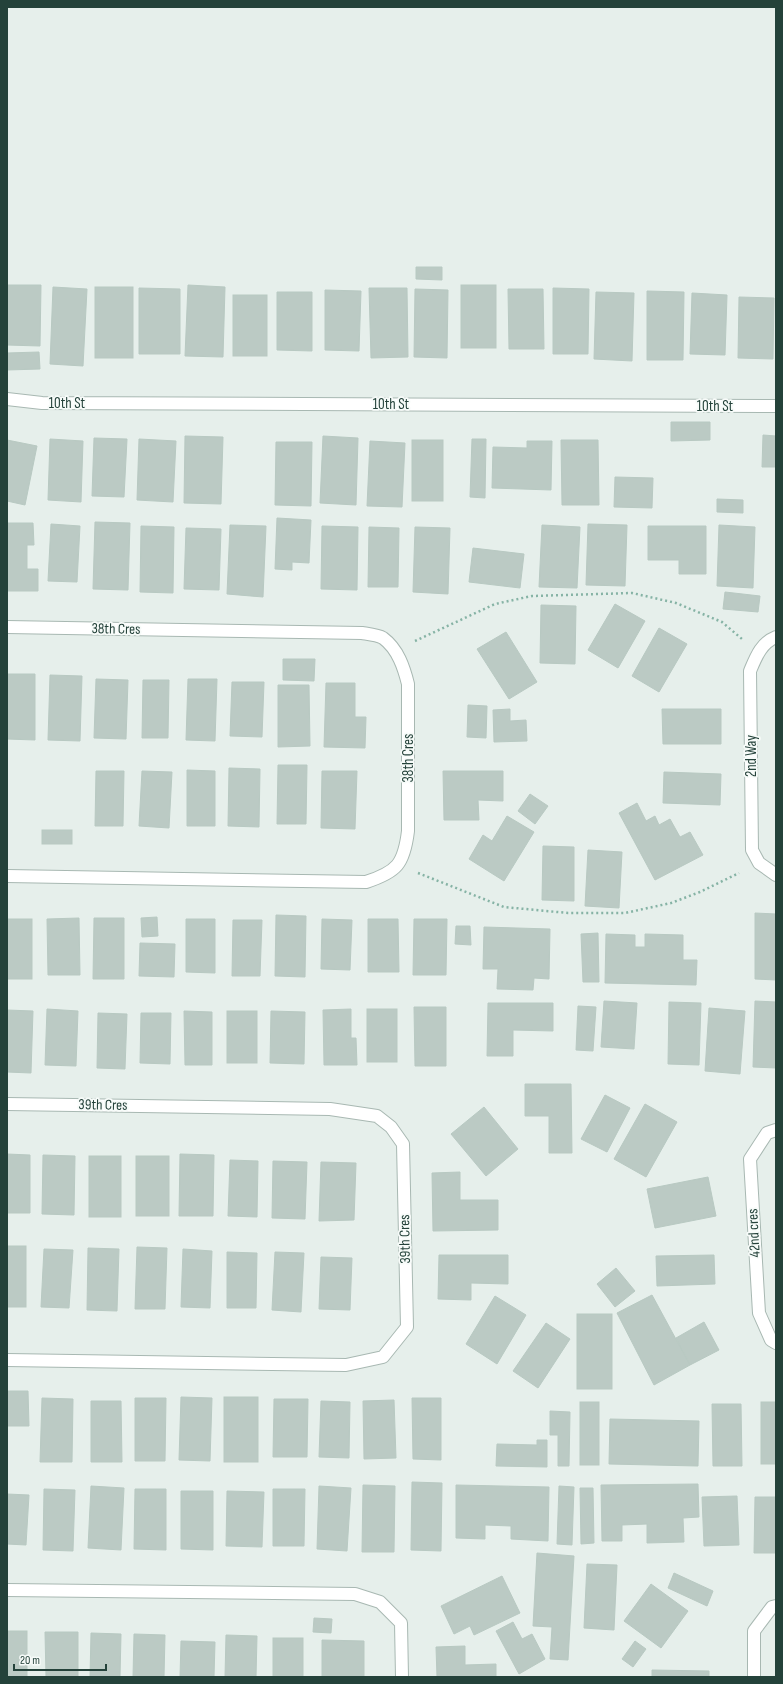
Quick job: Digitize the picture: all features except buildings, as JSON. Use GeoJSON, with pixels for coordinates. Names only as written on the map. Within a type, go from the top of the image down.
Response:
{"type":"FeatureCollection","features":[{"type":"Feature","properties":{"kind":"street","name":"10th St"},"geometry":{"type":"LineString","coordinates":[[7,399],[42,403],[776,406]]}},
{"type":"Feature","properties":{"kind":"street","name":"38th Cres"},"geometry":{"type":"LineString","coordinates":[[7,627],[362,633],[383,638],[395,651],[404,668],[408,684],[408,831],[406,848],[398,865],[386,876],[366,882],[7,876]]}},
{"type":"Feature","properties":{"kind":"street","name":"2nd Way"},"geometry":{"type":"LineString","coordinates":[[759,863],[752,850],[750,671],[758,653],[769,640],[776,637]]}},
{"type":"Feature","properties":{"kind":"street"},"geometry":{"type":"LineString","coordinates":[[759,863],[776,874]]}},
{"type":"Feature","properties":{"kind":"street","name":"39th Cres"},"geometry":{"type":"LineString","coordinates":[[7,1104],[330,1109],[377,1116],[391,1127],[403,1144],[407,1327],[383,1357],[346,1365],[7,1360]]}},
{"type":"Feature","properties":{"kind":"street","name":"42nd cres"},"geometry":{"type":"LineString","coordinates":[[776,1130],[767,1133],[750,1159],[759,1313],[771,1340],[776,1343]]}},
{"type":"Feature","properties":{"kind":"street"},"geometry":{"type":"LineString","coordinates":[[7,1590],[355,1594],[380,1602],[401,1622],[402,1677]]}},
{"type":"Feature","properties":{"kind":"street"},"geometry":{"type":"LineString","coordinates":[[754,1677],[754,1631],[772,1607],[776,1606]]}},
{"type":"Feature","properties":{"kind":"path"},"geometry":{"type":"LineString","coordinates":[[395,651],[495,604],[532,596],[632,593],[676,602],[722,622],[758,653]]}},
{"type":"Feature","properties":{"kind":"path"},"geometry":{"type":"LineString","coordinates":[[398,865],[457,890],[504,907],[575,913],[625,913],[671,903],[700,892],[759,863]]}}]}
